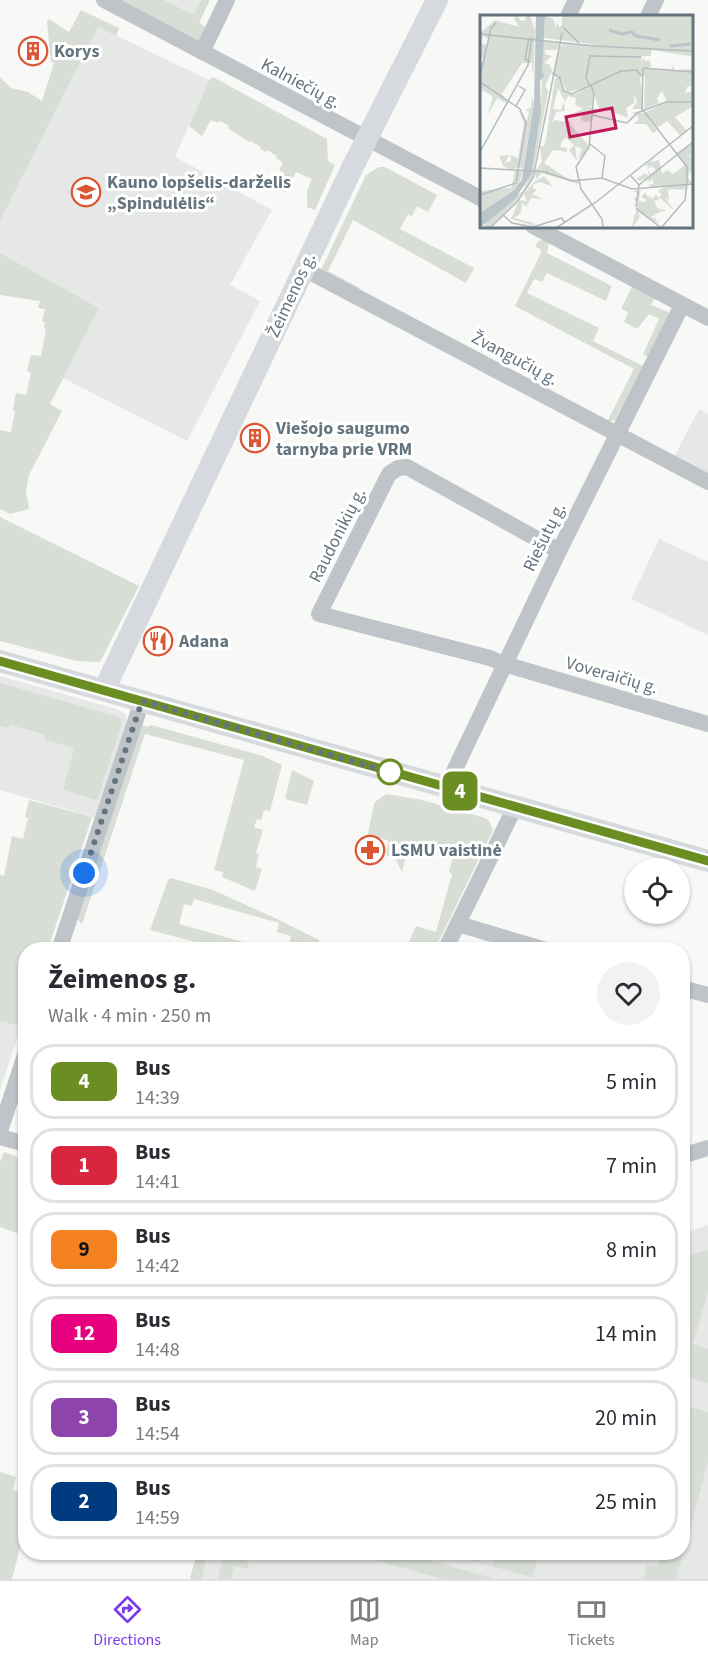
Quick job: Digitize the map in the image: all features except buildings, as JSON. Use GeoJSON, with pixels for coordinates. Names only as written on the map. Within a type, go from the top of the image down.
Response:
{"type":"FeatureCollection","features":[{"type":"Feature","properties":{"kind":"main road","name":"Žeimenos g."},"geometry":{"type":"LineString","coordinates":[[104,690],[366,139],[437,0]]}},
{"type":"Feature","properties":{"kind":"main road"},"geometry":{"type":"LineString","coordinates":[[0,661],[708,861]]}},
{"type":"Feature","properties":{"kind":"street","name":"Kalniečių g."},"geometry":{"type":"LineString","coordinates":[[104,0],[480,199]]}},
{"type":"Feature","properties":{"kind":"street"},"geometry":{"type":"LineString","coordinates":[[202,52],[227,0]]}},
{"type":"Feature","properties":{"kind":"street"},"geometry":{"type":"LineString","coordinates":[[568,15],[576,0]]}},
{"type":"Feature","properties":{"kind":"street"},"geometry":{"type":"LineString","coordinates":[[648,15],[656,0]]}},
{"type":"Feature","properties":{"kind":"street"},"geometry":{"type":"LineString","coordinates":[[540,228],[708,318]]}},
{"type":"Feature","properties":{"kind":"street","name":"Žvangučių g."},"geometry":{"type":"LineString","coordinates":[[304,269],[708,482]]}},
{"type":"Feature","properties":{"kind":"street","name":"Riešutų g."},"geometry":{"type":"LineString","coordinates":[[446,788],[559,551],[682,305]]}},
{"type":"Feature","properties":{"kind":"street","name":"Raudonikių g."},"geometry":{"type":"LineString","coordinates":[[504,664],[490,658],[319,614],[389,474],[398,468],[407,467],[559,551]]}},
{"type":"Feature","properties":{"kind":"street","name":"Voveraičių g."},"geometry":{"type":"LineString","coordinates":[[504,664],[708,724]]}},
{"type":"Feature","properties":{"kind":"street"},"geometry":{"type":"LineString","coordinates":[[62,942],[142,701]]}},
{"type":"Feature","properties":{"kind":"street"},"geometry":{"type":"LineString","coordinates":[[449,942],[515,807]]}},
{"type":"Feature","properties":{"kind":"street"},"geometry":{"type":"LineString","coordinates":[[458,924],[519,942]]}},
{"type":"Feature","properties":{"kind":"street"},"geometry":{"type":"LineString","coordinates":[[690,990],[708,995]]}},
{"type":"Feature","properties":{"kind":"street"},"geometry":{"type":"LineString","coordinates":[[0,1131],[18,1076]]}},
{"type":"Feature","properties":{"kind":"street"},"geometry":{"type":"LineString","coordinates":[[0,1137],[18,1142]]}},
{"type":"Feature","properties":{"kind":"street"},"geometry":{"type":"LineString","coordinates":[[690,1154],[708,1148]]}},
{"type":"Feature","properties":{"kind":"shaded area"},"geometry":{"type":"Polygon","coordinates":[[[117,0],[164,0],[194,15],[201,0],[210,0],[199,23],[206,27],[200,39],[197,40],[117,0]]]}},
{"type":"Feature","properties":{"kind":"shaded area"},"geometry":{"type":"Polygon","coordinates":[[[164,0],[201,0],[194,15],[164,0]]]}},
{"type":"Feature","properties":{"kind":"shaded area"},"geometry":{"type":"Polygon","coordinates":[[[81,10],[119,28],[116,36],[98,27],[0,221],[0,77],[11,88],[28,92],[42,101],[54,63],[51,62],[47,22],[49,19],[69,32],[81,10]]]}},
{"type":"Feature","properties":{"kind":"shaded area"},"geometry":{"type":"Polygon","coordinates":[[[98,27],[209,80],[175,157],[272,210],[230,285],[260,301],[187,441],[63,378],[99,308],[0,253],[0,221],[98,27]]]}},
{"type":"Feature","properties":{"kind":"shaded area"},"geometry":{"type":"Polygon","coordinates":[[[213,77],[327,139],[328,161],[335,165],[315,210],[307,207],[307,191],[312,179],[296,172],[285,192],[271,186],[274,180],[279,183],[285,173],[279,170],[283,163],[276,158],[277,156],[260,149],[261,147],[249,142],[220,121],[218,123],[211,120],[202,136],[189,126],[209,80],[213,77]]]}},
{"type":"Feature","properties":{"kind":"shaded area"},"geometry":{"type":"Polygon","coordinates":[[[379,167],[385,167],[437,195],[428,212],[417,206],[412,216],[408,214],[400,229],[474,268],[466,283],[353,220],[328,271],[360,288],[357,292],[320,272],[366,175],[379,167]]]}},
{"type":"Feature","properties":{"kind":"shaded area"},"geometry":{"type":"Polygon","coordinates":[[[543,240],[549,243],[547,253],[612,286],[606,301],[547,273],[542,282],[534,279],[527,293],[599,328],[593,341],[643,366],[615,420],[607,422],[634,369],[515,306],[542,251],[535,246],[543,240]]]}},
{"type":"Feature","properties":{"kind":"shaded area"},"geometry":{"type":"Polygon","coordinates":[[[0,253],[99,308],[50,404],[62,411],[29,475],[26,491],[29,509],[10,514],[0,509],[0,430],[11,432],[16,393],[26,395],[31,373],[27,371],[31,355],[41,356],[46,329],[44,328],[45,322],[42,321],[45,309],[38,308],[40,301],[0,295],[0,253]]]}},
{"type":"Feature","properties":{"kind":"shaded area"},"geometry":{"type":"Polygon","coordinates":[[[633,285],[655,297],[651,305],[668,312],[670,317],[648,357],[643,354],[659,319],[649,314],[637,329],[624,322],[628,312],[621,309],[633,285]]]}},
{"type":"Feature","properties":{"kind":"shaded area"},"geometry":{"type":"Polygon","coordinates":[[[699,409],[708,414],[708,475],[674,457],[699,409]]]}},
{"type":"Feature","properties":{"kind":"shaded area"},"geometry":{"type":"Polygon","coordinates":[[[0,517],[139,586],[100,662],[77,661],[0,641],[0,517]]]}},
{"type":"Feature","properties":{"kind":"shaded area"},"geometry":{"type":"Polygon","coordinates":[[[659,539],[708,562],[708,635],[631,599],[659,539]]]}},
{"type":"Feature","properties":{"kind":"shaded area"},"geometry":{"type":"Polygon","coordinates":[[[0,676],[116,709],[126,714],[127,723],[96,818],[0,790],[0,676]]]}},
{"type":"Feature","properties":{"kind":"shaded area"},"geometry":{"type":"Polygon","coordinates":[[[0,683],[121,718],[122,724],[97,800],[63,790],[74,748],[45,740],[44,734],[11,725],[8,728],[0,726],[0,683]]]}},
{"type":"Feature","properties":{"kind":"shaded area"},"geometry":{"type":"Polygon","coordinates":[[[142,725],[148,727],[151,725],[263,756],[282,765],[270,811],[264,810],[261,820],[257,819],[254,827],[263,830],[256,853],[259,854],[256,867],[262,869],[255,891],[222,877],[223,872],[214,870],[244,760],[145,734],[82,924],[77,919],[142,725]]]}},
{"type":"Feature","properties":{"kind":"shaded area"},"geometry":{"type":"Polygon","coordinates":[[[292,770],[314,781],[307,805],[285,799],[292,770]]]}},
{"type":"Feature","properties":{"kind":"shaded area"},"geometry":{"type":"Polygon","coordinates":[[[387,794],[422,800],[485,818],[493,830],[438,942],[409,942],[416,926],[436,932],[452,874],[449,872],[453,857],[409,845],[402,872],[395,858],[386,855],[389,841],[377,837],[376,841],[367,838],[376,801],[387,794]]]}},
{"type":"Feature","properties":{"kind":"shaded area"},"geometry":{"type":"Polygon","coordinates":[[[29,800],[92,817],[50,942],[18,942],[18,1025],[0,1021],[0,875],[4,876],[12,836],[23,839],[28,818],[25,817],[29,800]]]}},
{"type":"Feature","properties":{"kind":"shaded area"},"geometry":{"type":"Polygon","coordinates":[[[171,878],[213,890],[275,918],[319,940],[318,942],[290,942],[291,936],[277,932],[279,923],[194,899],[192,906],[184,904],[179,924],[244,942],[195,942],[150,930],[168,880],[171,878]]]}},
{"type":"Feature","properties":{"kind":"shaded area"},"geometry":{"type":"Polygon","coordinates":[[[0,1021],[18,1025],[18,1035],[0,1090],[0,1021]]]}},
{"type":"Feature","properties":{"kind":"shaded area"},"geometry":{"type":"Polygon","coordinates":[[[4,1152],[18,1157],[18,1233],[0,1227],[0,1162],[4,1152]]]}},
{"type":"Feature","properties":{"kind":"shaded area"},"geometry":{"type":"Polygon","coordinates":[[[708,1225],[708,1579],[190,1579],[195,1560],[690,1560],[690,1231],[708,1225]]]}},
{"type":"Feature","properties":{"kind":"shaded area"},"geometry":{"type":"Polygon","coordinates":[[[708,1250],[708,1291],[693,1344],[708,1349],[708,1383],[690,1378],[690,1255],[708,1250]]]}},
{"type":"Feature","properties":{"kind":"shaded area"},"geometry":{"type":"Polygon","coordinates":[[[690,1407],[708,1412],[708,1462],[690,1528],[690,1407]]]}},
{"type":"Feature","properties":{"kind":"shaded area"},"geometry":{"type":"Polygon","coordinates":[[[0,1472],[16,1477],[13,1490],[18,1491],[18,1556],[12,1579],[0,1579],[0,1472]]]}},
{"type":"Feature","properties":{"kind":"shaded area"},"geometry":{"type":"Polygon","coordinates":[[[195,1560],[206,1560],[201,1579],[190,1579],[195,1560]]]}},
{"type":"Feature","properties":{"kind":"shaded area"},"geometry":{"type":"Polygon","coordinates":[[[246,1560],[249,1569],[234,1566],[231,1579],[218,1579],[222,1561],[246,1560]]]}},
{"type":"Feature","properties":{"kind":"shaded area"},"geometry":{"type":"Polygon","coordinates":[[[374,1560],[427,1560],[496,1579],[443,1579],[374,1560]]]}},
{"type":"Feature","properties":{"kind":"shaded area"},"geometry":{"type":"Polygon","coordinates":[[[469,1560],[478,1560],[492,1565],[494,1560],[537,1561],[532,1577],[469,1560]]]}},
{"type":"Feature","properties":{"kind":"shaded area"},"geometry":{"type":"Polygon","coordinates":[[[660,1560],[681,1560],[676,1579],[644,1579],[647,1565],[658,1567],[660,1560]]]}},
{"type":"Feature","properties":{"kind":"bus line","name":"4"},"geometry":{"type":"LineString","coordinates":[[0,661],[708,861]]}},
{"type":"Feature","properties":{"kind":"place","name":"Korys"},"geometry":{"type":"Point","coordinates":[33,51]}},
{"type":"Feature","properties":{"kind":"place","name":"Kauno lopšelis-darželis „Spindulėlis“"},"geometry":{"type":"Point","coordinates":[86,192]}},
{"type":"Feature","properties":{"kind":"place","name":"Viešojo saugumo tarnyba prie VRM"},"geometry":{"type":"Point","coordinates":[255,438]}},
{"type":"Feature","properties":{"kind":"place","name":"Adana"},"geometry":{"type":"Point","coordinates":[158,641]}},
{"type":"Feature","properties":{"kind":"place","name":"LSMU vaistinė"},"geometry":{"type":"Point","coordinates":[370,850]}},
{"type":"Feature","properties":{"kind":"route"},"geometry":{"type":"LineString","coordinates":[[84,873],[142,701],[390,772]]}}]}
